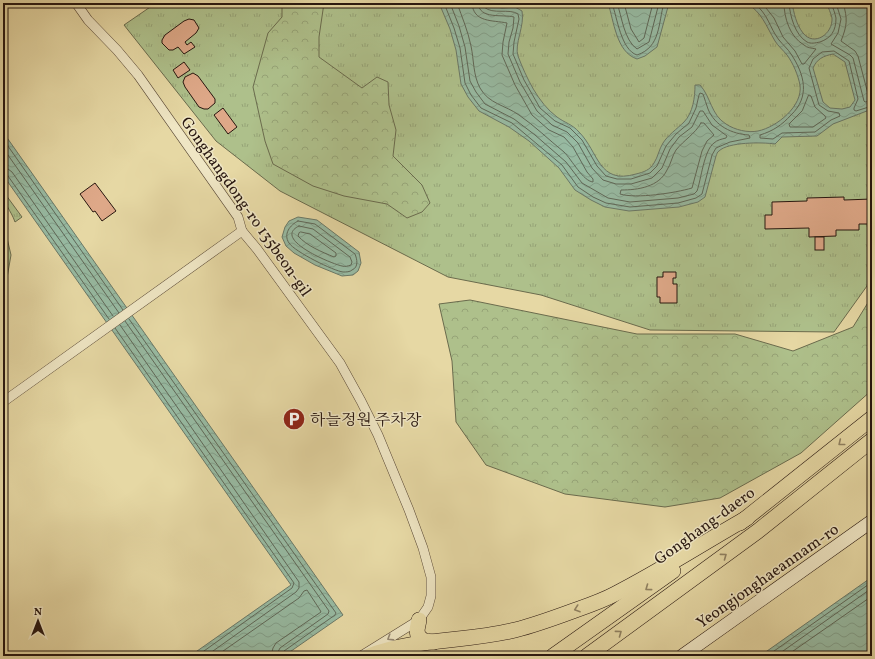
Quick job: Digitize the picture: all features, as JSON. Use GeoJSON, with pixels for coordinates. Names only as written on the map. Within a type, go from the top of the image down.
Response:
{"type":"FeatureCollection","features":[{"type":"Feature","properties":{"kind":"highway","name":"Gonghang-daero"},"geometry":{"type":"LineString","coordinates":[[553,656],[747,518],[872,418]]}},
{"type":"Feature","properties":{"kind":"highway"},"geometry":{"type":"LineString","coordinates":[[587,656],[758,531],[872,440]]}},
{"type":"Feature","properties":{"kind":"highway"},"geometry":{"type":"LineString","coordinates":[[369,656],[397,648],[510,631],[549,620],[589,605],[620,591],[747,518]]}},
{"type":"Feature","properties":{"kind":"highway"},"geometry":{"type":"LineString","coordinates":[[419,620],[417,630],[418,636],[424,641],[435,642]]}},
{"type":"Feature","properties":{"kind":"main road","name":"Yeongjonghaeannam-ro"},"geometry":{"type":"LineString","coordinates":[[682,656],[872,521]]}},
{"type":"Feature","properties":{"kind":"street","name":"Gonghangdong-ro 135beon-gil"},"geometry":{"type":"LineString","coordinates":[[76,3],[88,20],[117,50],[138,75],[238,217],[242,231],[257,249],[340,363],[378,435],[423,548],[431,577],[431,596],[428,607],[419,620],[361,656]]}},
{"type":"Feature","properties":{"kind":"street"},"geometry":{"type":"LineString","coordinates":[[3,402],[242,231]]}},
{"type":"Feature","properties":{"kind":"green space"},"geometry":{"type":"Polygon","coordinates":[[[156,3],[872,3],[872,279],[834,332],[650,330],[541,295],[448,277],[280,191],[216,141],[124,25],[156,3]]]}},
{"type":"Feature","properties":{"kind":"green space"},"geometry":{"type":"Polygon","coordinates":[[[282,3],[324,3],[319,37],[319,57],[362,88],[377,77],[388,82],[389,105],[396,130],[393,156],[422,185],[430,203],[422,212],[407,218],[387,204],[344,196],[313,186],[273,164],[265,141],[253,87],[268,33],[282,17],[282,3]]]}},
{"type":"Feature","properties":{"kind":"green space"},"geometry":{"type":"Polygon","coordinates":[[[3,191],[22,217],[15,222],[3,196],[3,191]]]}},
{"type":"Feature","properties":{"kind":"green space"},"geometry":{"type":"Polygon","coordinates":[[[3,221],[11,255],[3,301],[3,221]]]}},
{"type":"Feature","properties":{"kind":"green space"},"geometry":{"type":"Polygon","coordinates":[[[872,296],[872,390],[801,453],[720,498],[665,507],[565,494],[486,465],[456,422],[452,361],[439,304],[470,300],[637,334],[735,334],[793,351],[853,327],[872,296]]]}},
{"type":"Feature","properties":{"kind":"water"},"geometry":{"type":"Polygon","coordinates":[[[439,3],[484,3],[486,5],[502,8],[515,7],[522,11],[523,17],[517,51],[521,64],[533,89],[550,111],[579,132],[586,140],[601,165],[614,175],[623,176],[636,174],[651,167],[665,140],[684,122],[690,114],[694,100],[695,85],[700,85],[704,90],[714,111],[721,120],[733,128],[750,132],[765,129],[773,125],[793,108],[800,93],[800,85],[795,69],[787,55],[775,41],[760,15],[746,3],[792,3],[796,18],[803,33],[807,37],[817,39],[826,33],[831,24],[832,18],[827,3],[872,3],[872,109],[833,124],[817,136],[782,137],[775,144],[746,143],[723,148],[716,156],[705,197],[698,202],[679,207],[629,211],[605,207],[575,190],[559,168],[529,141],[509,127],[479,111],[468,97],[461,84],[456,50],[450,29],[439,3]],[[833,54],[821,58],[816,62],[813,68],[823,102],[830,108],[842,109],[850,107],[855,100],[845,62],[833,54]]]}},
{"type":"Feature","properties":{"kind":"water"},"geometry":{"type":"Polygon","coordinates":[[[608,3],[669,3],[657,47],[645,56],[637,59],[624,50],[617,35],[608,3]]]}},
{"type":"Feature","properties":{"kind":"water"},"geometry":{"type":"Polygon","coordinates":[[[3,132],[343,615],[284,656],[190,656],[291,585],[3,175],[3,132]]]}},
{"type":"Feature","properties":{"kind":"water"},"geometry":{"type":"Polygon","coordinates":[[[298,217],[317,220],[359,252],[361,263],[358,271],[353,275],[342,276],[315,265],[294,253],[286,246],[282,237],[285,227],[289,221],[298,217]]]}},
{"type":"Feature","properties":{"kind":"water"},"geometry":{"type":"Polygon","coordinates":[[[872,577],[872,656],[760,656],[872,577]]]}},
{"type":"Feature","properties":{"kind":"building"},"geometry":{"type":"Polygon","coordinates":[[[189,19],[194,20],[199,28],[196,33],[185,42],[187,45],[191,42],[195,47],[184,54],[178,47],[173,50],[169,50],[162,43],[165,35],[189,19]]]}},
{"type":"Feature","properties":{"kind":"building"},"geometry":{"type":"Polygon","coordinates":[[[184,62],[190,70],[178,78],[173,70],[184,62]]]}},
{"type":"Feature","properties":{"kind":"building"},"geometry":{"type":"Polygon","coordinates":[[[193,73],[198,76],[215,99],[215,103],[208,109],[199,107],[185,87],[183,82],[185,77],[193,73]]]}},
{"type":"Feature","properties":{"kind":"building"},"geometry":{"type":"Polygon","coordinates":[[[223,108],[237,127],[228,134],[214,115],[223,108]]]}},
{"type":"Feature","properties":{"kind":"building"},"geometry":{"type":"Polygon","coordinates":[[[95,183],[116,211],[102,221],[95,211],[93,212],[80,194],[95,183]]]}},
{"type":"Feature","properties":{"kind":"building"},"geometry":{"type":"Polygon","coordinates":[[[844,197],[844,200],[872,199],[872,210],[868,210],[868,224],[859,224],[859,230],[836,230],[836,236],[809,237],[809,228],[765,229],[765,215],[772,215],[772,202],[807,201],[807,198],[844,197]]]}},
{"type":"Feature","properties":{"kind":"building"},"geometry":{"type":"Polygon","coordinates":[[[815,237],[824,237],[824,250],[815,250],[815,237]]]}},
{"type":"Feature","properties":{"kind":"building"},"geometry":{"type":"Polygon","coordinates":[[[663,272],[676,272],[676,278],[673,278],[673,284],[677,284],[677,303],[660,303],[660,297],[657,297],[657,277],[663,277],[663,272]]]}},
{"type":"Feature","properties":{"kind":"place","name":"하늘정원 주차장"},"geometry":{"type":"Point","coordinates":[294,419]}}]}
